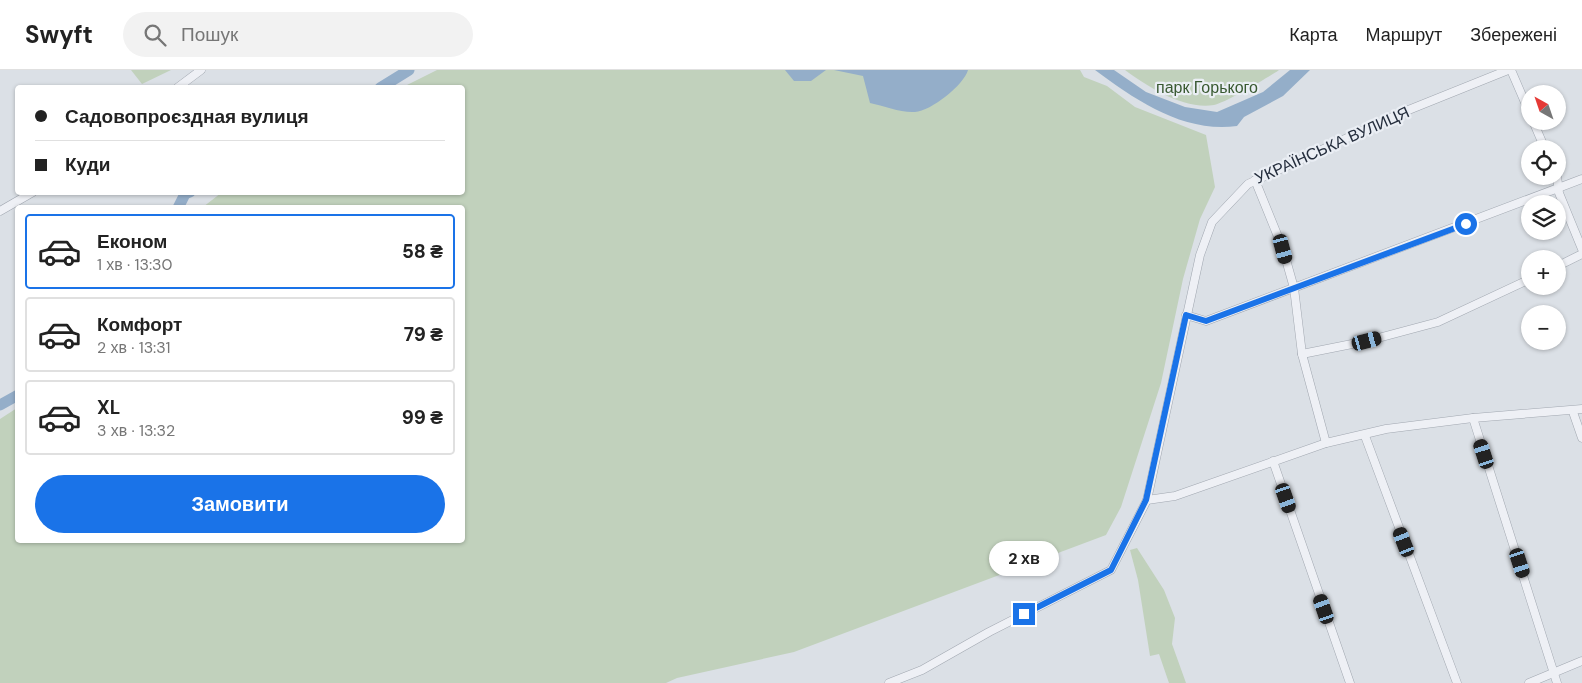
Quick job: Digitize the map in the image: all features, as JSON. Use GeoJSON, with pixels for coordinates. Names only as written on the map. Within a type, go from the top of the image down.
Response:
{"type":"FeatureCollection","features":[{"type":"Feature","properties":{"kind":"street"},"geometry":{"type":"LineString","coordinates":[[181,85],[201,70]]}},
{"type":"Feature","properties":{"kind":"street"},"geometry":{"type":"LineString","coordinates":[[1510,70],[1521,94]]}},
{"type":"Feature","properties":{"kind":"street","name":"УКРАЇНСЬКА ВУЛИЦЯ"},"geometry":{"type":"LineString","coordinates":[[889,683],[922,670],[989,632],[1111,570],[1146,500],[1200,255],[1212,222],[1248,184],[1401,113],[1510,70]]}},
{"type":"Feature","properties":{"kind":"street"},"geometry":{"type":"LineString","coordinates":[[1186,315],[1206,321],[1582,179]]}},
{"type":"Feature","properties":{"kind":"street"},"geometry":{"type":"LineString","coordinates":[[1255,180],[1283,249],[1294,288],[1302,354],[1326,443]]}},
{"type":"Feature","properties":{"kind":"street"},"geometry":{"type":"LineString","coordinates":[[1558,185],[1582,249]]}},
{"type":"Feature","properties":{"kind":"street"},"geometry":{"type":"LineString","coordinates":[[0,211],[27,195]]}},
{"type":"Feature","properties":{"kind":"street"},"geometry":{"type":"LineString","coordinates":[[1566,262],[1582,254]]}},
{"type":"Feature","properties":{"kind":"street"},"geometry":{"type":"LineString","coordinates":[[1302,354],[1367,341],[1438,322],[1521,283]]}},
{"type":"Feature","properties":{"kind":"street"},"geometry":{"type":"LineString","coordinates":[[1146,500],[1175,496],[1326,443],[1365,436],[1386,429],[1473,418],[1573,412],[1582,409]]}},
{"type":"Feature","properties":{"kind":"street"},"geometry":{"type":"LineString","coordinates":[[1573,412],[1582,438]]}},
{"type":"Feature","properties":{"kind":"street"},"geometry":{"type":"LineString","coordinates":[[1473,418],[1557,683]]}},
{"type":"Feature","properties":{"kind":"street"},"geometry":{"type":"LineString","coordinates":[[1365,436],[1457,683]]}},
{"type":"Feature","properties":{"kind":"street"},"geometry":{"type":"LineString","coordinates":[[1273,461],[1350,683]]}},
{"type":"Feature","properties":{"kind":"street"},"geometry":{"type":"LineString","coordinates":[[1529,683],[1582,661]]}},
{"type":"Feature","properties":{"kind":"green space"},"geometry":{"type":"Polygon","coordinates":[[[131,70],[171,70],[142,84],[131,70]]]}},
{"type":"Feature","properties":{"kind":"green space"},"geometry":{"type":"Polygon","coordinates":[[[437,70],[1080,70],[1084,77],[1107,86],[1135,107],[1206,135],[1215,187],[1200,219],[1183,279],[1161,383],[1121,507],[1106,535],[794,652],[677,678],[666,683],[0,683],[0,419],[15,409],[15,543],[465,543],[465,205],[206,205],[218,195],[465,195],[465,85],[407,85],[437,70]]]}},
{"type":"Feature","properties":{"kind":"green space","name":"парк Горького"},"geometry":{"type":"Polygon","coordinates":[[[1125,70],[1279,70],[1227,100],[1214,105],[1203,106],[1179,101],[1167,96],[1125,70]]]}},
{"type":"Feature","properties":{"kind":"green space"},"geometry":{"type":"Polygon","coordinates":[[[1137,548],[1164,590],[1175,618],[1172,644],[1186,683],[1169,683],[1159,654],[1150,656],[1138,580],[1130,550],[1137,548]]]}},
{"type":"Feature","properties":{"kind":"water"},"geometry":{"type":"Polygon","coordinates":[[[785,70],[826,70],[811,81],[794,81],[785,70]]]}},
{"type":"Feature","properties":{"kind":"water"},"geometry":{"type":"Polygon","coordinates":[[[834,70],[968,70],[954,90],[938,102],[922,111],[910,112],[870,103],[863,76],[834,70]]]}},
{"type":"Feature","properties":{"kind":"water"},"geometry":{"type":"Polygon","coordinates":[[[1095,70],[1114,70],[1146,92],[1185,107],[1217,112],[1263,92],[1290,70],[1310,70],[1283,96],[1244,117],[1237,126],[1217,127],[1179,120],[1127,93],[1095,70]]]}},
{"type":"Feature","properties":{"kind":"waterway"},"geometry":{"type":"LineString","coordinates":[[385,85],[409,70]]}},
{"type":"Feature","properties":{"kind":"waterway"},"geometry":{"type":"LineString","coordinates":[[180,205],[184,195]]}},
{"type":"Feature","properties":{"kind":"waterway"},"geometry":{"type":"LineString","coordinates":[[0,405],[15,397]]}},
{"type":"Feature","properties":{"kind":"route"},"geometry":{"type":"LineString","coordinates":[[1024,614],[1111,570],[1146,500],[1186,315],[1206,321],[1361,261],[1466,224]]}}]}
